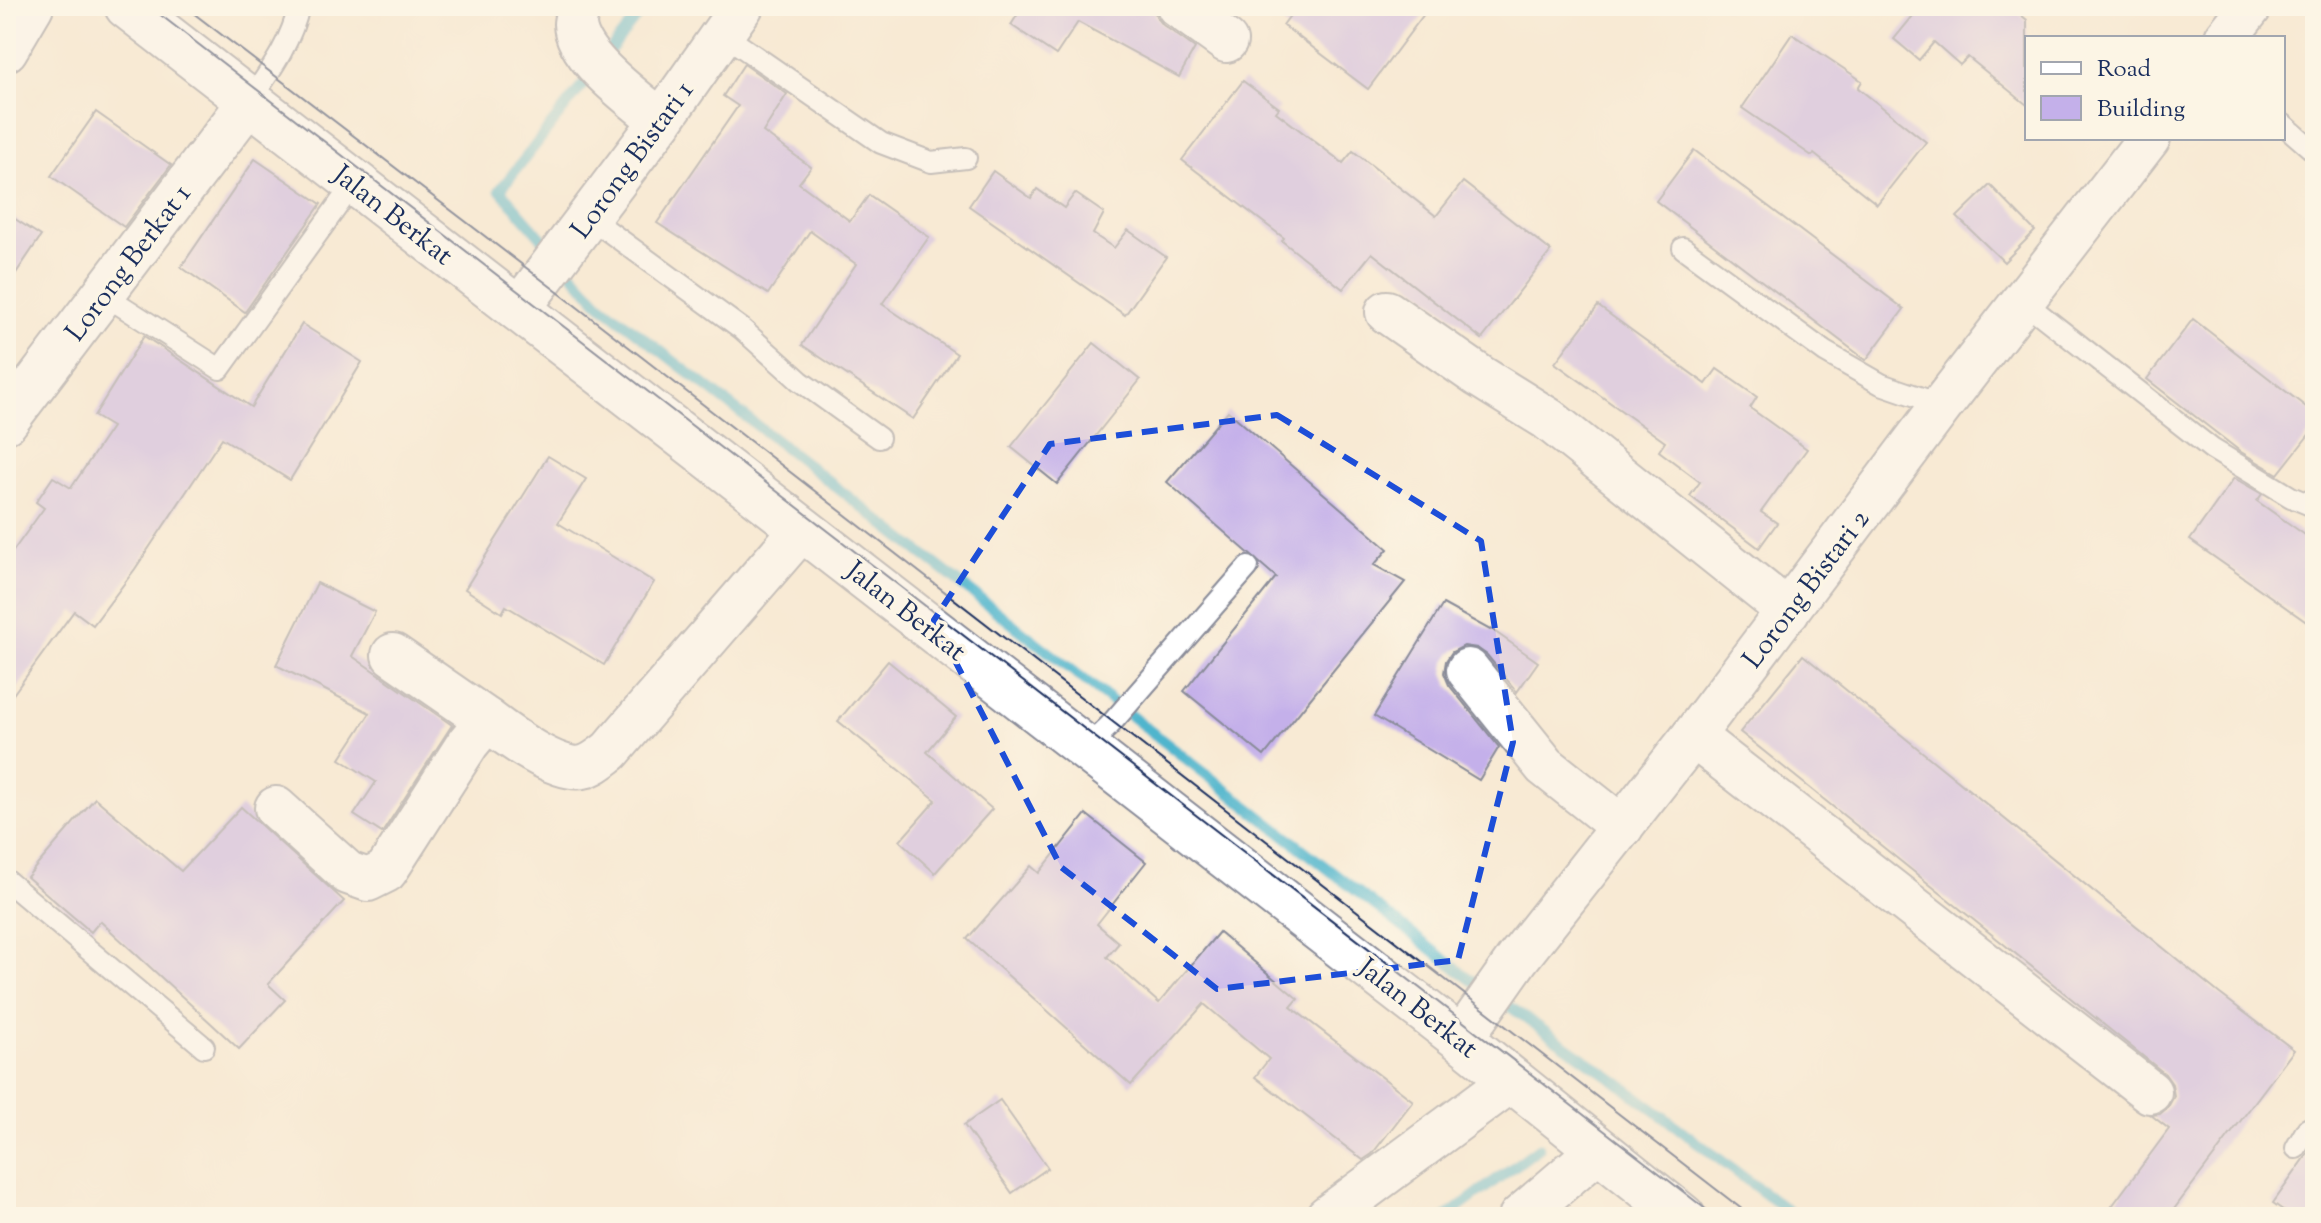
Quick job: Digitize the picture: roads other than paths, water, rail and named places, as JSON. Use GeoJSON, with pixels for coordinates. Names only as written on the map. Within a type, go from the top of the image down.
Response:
{"type":"FeatureCollection","features":[{"type":"Feature","properties":{"kind":"street"},"geometry":{"type":"LineString","coordinates":[[6,50],[32,6]]}},
{"type":"Feature","properties":{"kind":"street","name":"Jalan Berkat"},"geometry":{"type":"LineString","coordinates":[[127,6],[354,183],[528,296],[802,529],[1097,737],[1470,1026],[1512,1080],[1683,1217]]}},
{"type":"Feature","properties":{"kind":"street"},"geometry":{"type":"LineString","coordinates":[[579,6],[575,25],[583,49],[619,86],[661,121]]}},
{"type":"Feature","properties":{"kind":"street"},"geometry":{"type":"LineString","coordinates":[[1178,6],[1226,41]]}},
{"type":"Feature","properties":{"kind":"street"},"geometry":{"type":"LineString","coordinates":[[2228,36],[2251,6]]}},
{"type":"Feature","properties":{"kind":"street","name":"Lorong Bistari 1"},"geometry":{"type":"LineString","coordinates":[[528,296],[661,121],[732,20]]}},
{"type":"Feature","properties":{"kind":"street","name":"Lorong Berkat 1"},"geometry":{"type":"LineString","coordinates":[[6,422],[249,102]]}},
{"type":"Feature","properties":{"kind":"street","name":"Lorong Bistari 2"},"geometry":{"type":"LineString","coordinates":[[1470,1026],[1518,958],[1693,736],[1942,405],[2147,140]]}},
{"type":"Feature","properties":{"kind":"street"},"geometry":{"type":"LineString","coordinates":[[1387,312],[1548,419],[1788,611]]}},
{"type":"Feature","properties":{"kind":"street"},"geometry":{"type":"LineString","coordinates":[[393,655],[519,743],[559,764],[581,768],[610,751],[802,529]]}},
{"type":"Feature","properties":{"kind":"street"},"geometry":{"type":"LineString","coordinates":[[1468,670],[1545,766],[1622,827]]}},
{"type":"Feature","properties":{"kind":"street"},"geometry":{"type":"LineString","coordinates":[[276,808],[348,873],[368,880],[386,871],[468,743],[487,720]]}},
{"type":"Feature","properties":{"kind":"street"},"geometry":{"type":"LineString","coordinates":[[1693,736],[2150,1092]]}},
{"type":"Feature","properties":{"kind":"street"},"geometry":{"type":"LineString","coordinates":[[1327,1217],[1512,1080]]}},
{"type":"Feature","properties":{"kind":"street"},"geometry":{"type":"LineString","coordinates":[[1520,1217],[1598,1150]]}},
{"type":"Feature","properties":{"kind":"lane"},"geometry":{"type":"LineString","coordinates":[[249,102],[280,57],[295,26],[299,6]]}},
{"type":"Feature","properties":{"kind":"lane"},"geometry":{"type":"LineString","coordinates":[[732,20],[881,143],[931,162],[966,158]]}},
{"type":"Feature","properties":{"kind":"lane"},"geometry":{"type":"LineString","coordinates":[[2285,126],[2315,152]]}},
{"type":"Feature","properties":{"kind":"lane"},"geometry":{"type":"LineString","coordinates":[[103,294],[220,369],[354,183]]}},
{"type":"Feature","properties":{"kind":"lane"},"geometry":{"type":"LineString","coordinates":[[583,224],[742,329],[800,381],[879,438]]}},
{"type":"Feature","properties":{"kind":"lane"},"geometry":{"type":"LineString","coordinates":[[1683,248],[1825,352],[1881,384],[1942,405]]}},
{"type":"Feature","properties":{"kind":"lane"},"geometry":{"type":"LineString","coordinates":[[2023,301],[2212,449],[2291,497],[2315,507]]}},
{"type":"Feature","properties":{"kind":"lane"},"geometry":{"type":"LineString","coordinates":[[1097,737],[1248,567]]}},
{"type":"Feature","properties":{"kind":"lane"},"geometry":{"type":"LineString","coordinates":[[6,880],[204,1047]]}},
{"type":"Feature","properties":{"kind":"lane"},"geometry":{"type":"LineString","coordinates":[[2296,1148],[2307,1129],[2315,1126]]}},
{"type":"Feature","properties":{"kind":"waterway"},"geometry":{"type":"LineString","coordinates":[[603,59],[645,6]]}},
{"type":"Feature","properties":{"kind":"waterway"},"geometry":{"type":"LineString","coordinates":[[553,251],[500,190],[593,72]]}},
{"type":"Feature","properties":{"kind":"waterway"},"geometry":{"type":"LineString","coordinates":[[564,264],[599,303],[1466,976],[1616,1081],[1796,1217]]}},
{"type":"Feature","properties":{"kind":"waterway"},"geometry":{"type":"LineString","coordinates":[[1446,1217],[1539,1148]]}},
{"type":"Feature","properties":{"kind":"tram line"},"geometry":{"type":"LineString","coordinates":[[149,6],[1716,1217]]}},
{"type":"Feature","properties":{"kind":"tram line"},"geometry":{"type":"LineString","coordinates":[[184,6],[1752,1217]]}}]}
